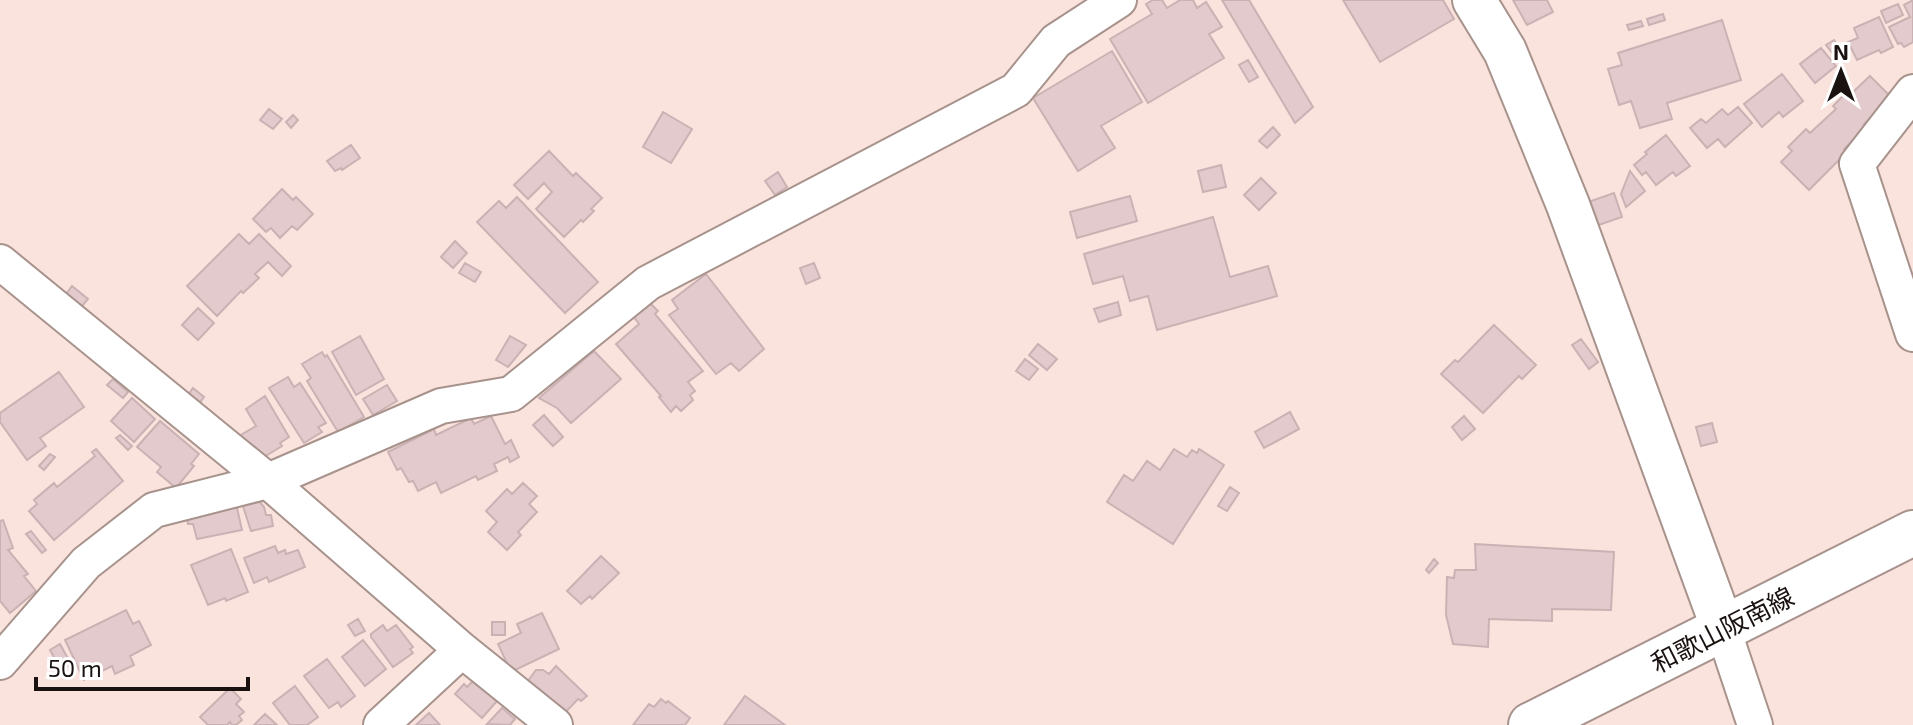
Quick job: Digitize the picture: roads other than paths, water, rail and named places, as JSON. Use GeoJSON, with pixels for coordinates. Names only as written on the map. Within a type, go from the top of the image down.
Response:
{"type":"FeatureCollection","features":[{"type":"Feature","properties":{"kind":"main road","name":"和歌山阪南線"},"geometry":{"type":"LineString","coordinates":[[1531,725],[1913,533]]}},
{"type":"Feature","properties":{"kind":"street"},"geometry":{"type":"LineString","coordinates":[[0,662],[86,563],[154,510],[268,481],[441,406],[511,394],[648,283],[1016,90],[1056,41],[1119,0]]}},
{"type":"Feature","properties":{"kind":"street"},"geometry":{"type":"LineString","coordinates":[[1474,0],[1505,51],[1568,205],[1755,725]]}},
{"type":"Feature","properties":{"kind":"street"},"geometry":{"type":"LineString","coordinates":[[1913,92],[1857,164],[1913,334]]}},
{"type":"Feature","properties":{"kind":"street"},"geometry":{"type":"LineString","coordinates":[[0,262],[268,481],[462,650],[555,725]]}},
{"type":"Feature","properties":{"kind":"street"},"geometry":{"type":"LineString","coordinates":[[381,725],[462,650]]}}]}
